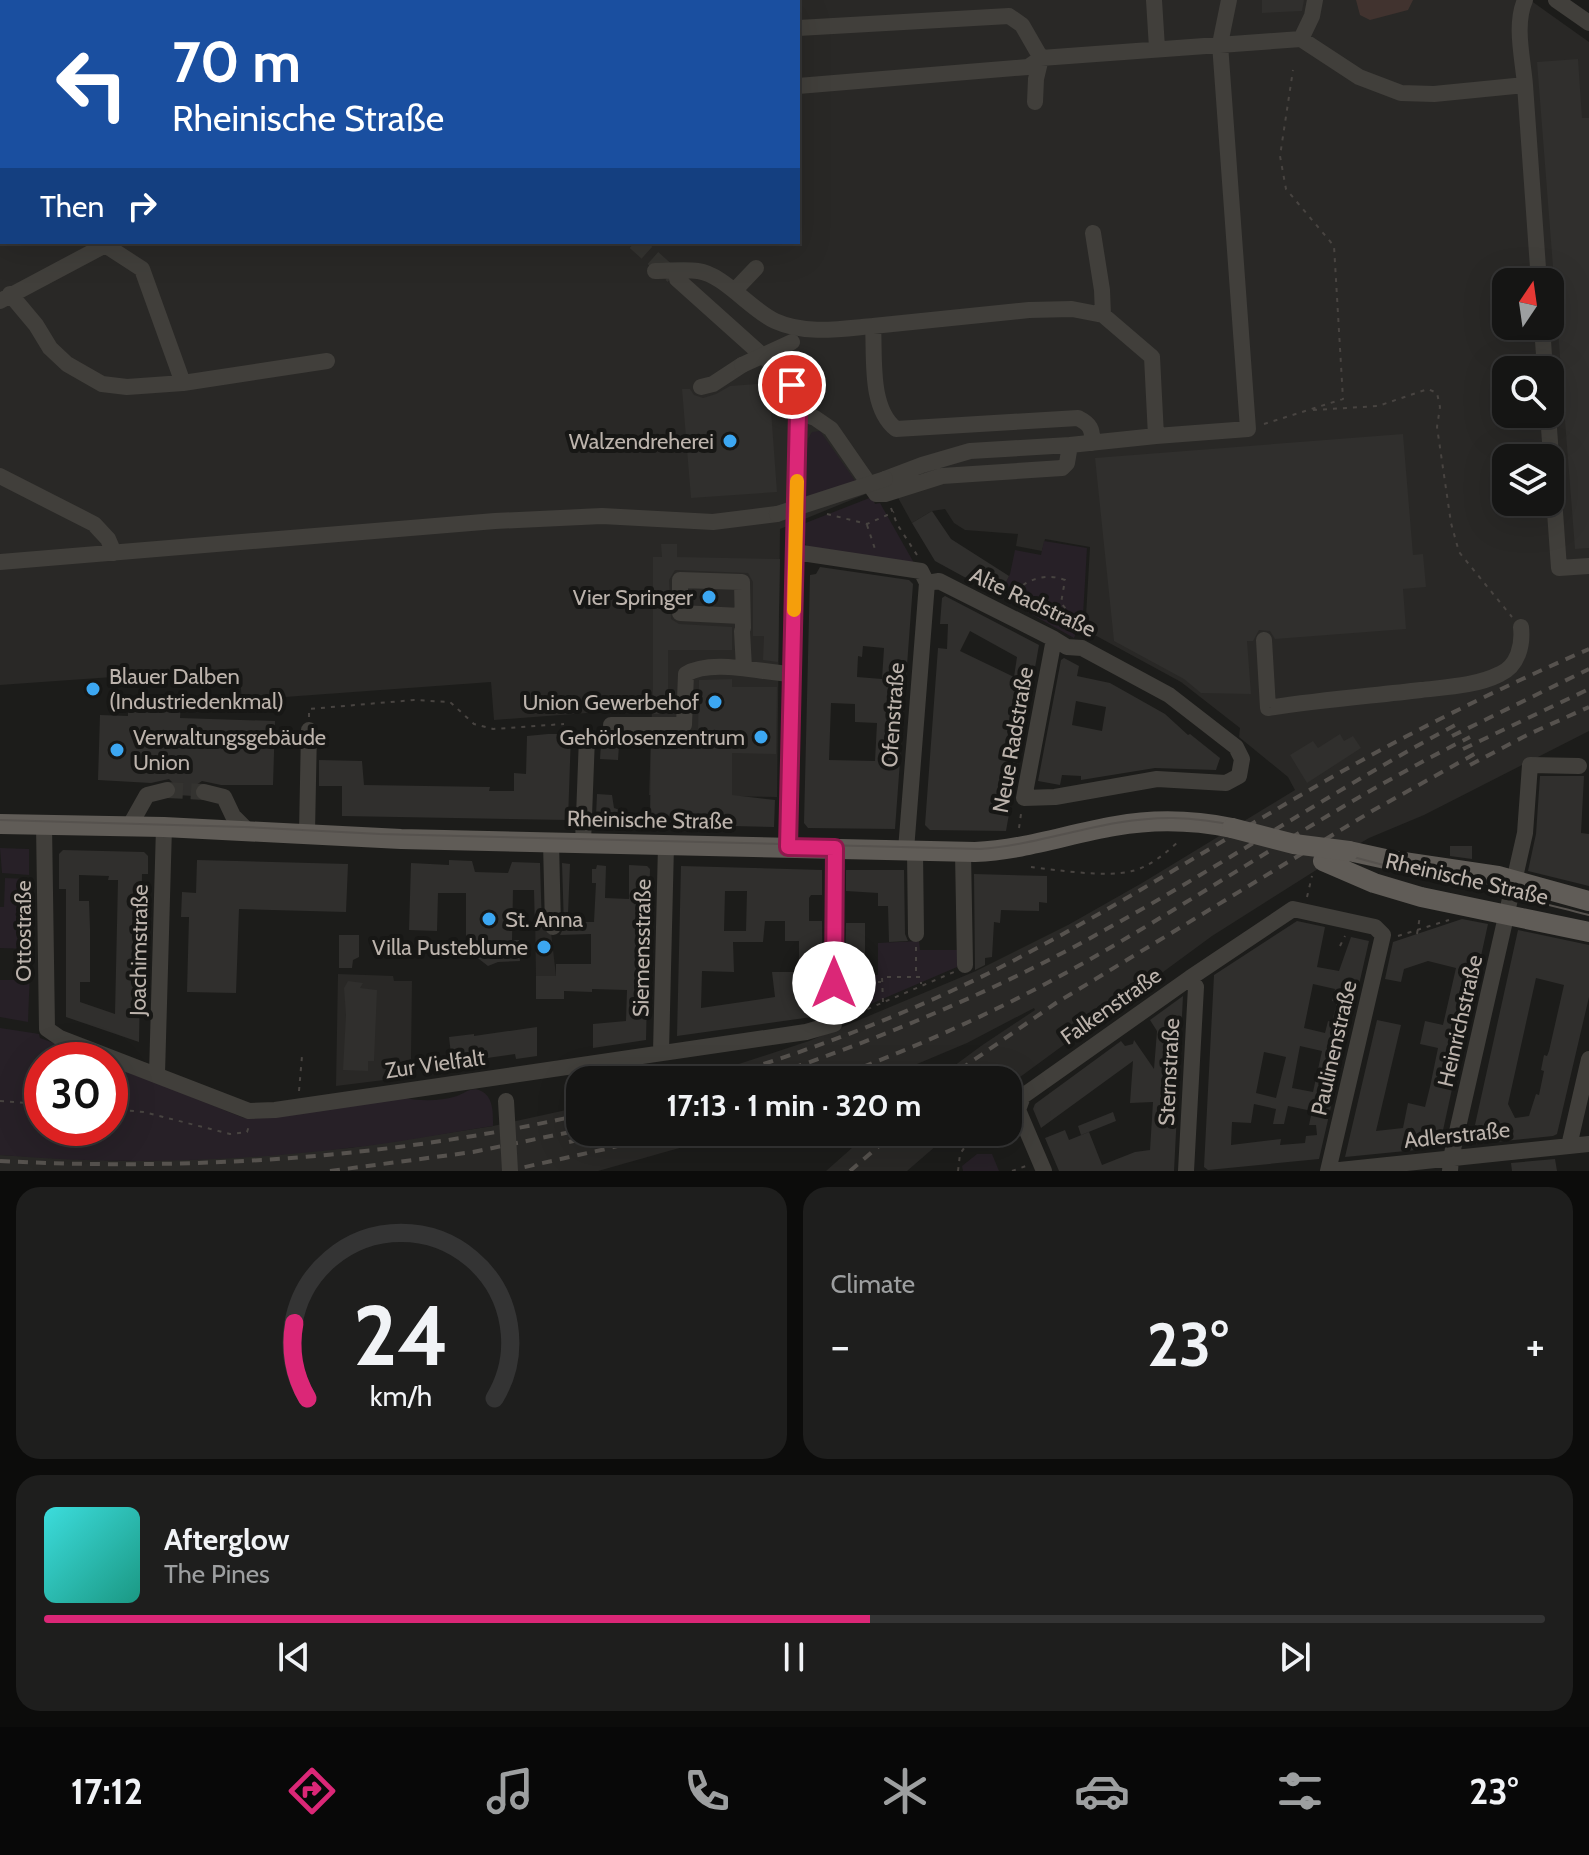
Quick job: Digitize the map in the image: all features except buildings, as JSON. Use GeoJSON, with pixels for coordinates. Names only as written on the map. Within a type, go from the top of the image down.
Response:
{"type":"FeatureCollection","features":[{"type":"Feature","properties":{"kind":"main road","name":"Rheinische Straße"},"geometry":{"type":"LineString","coordinates":[[0,824],[164,827],[401,839],[963,852],[1015,849],[1135,823],[1167,821],[1232,828],[1294,844],[1514,880],[1589,901]]}},
{"type":"Feature","properties":{"kind":"main road","name":"Rheinische Straße"},"geometry":{"type":"LineString","coordinates":[[1294,844],[1320,867],[1421,897],[1589,932]]}},
{"type":"Feature","properties":{"kind":"street"},"geometry":{"type":"LineString","coordinates":[[1154,0],[1157,48]]}},
{"type":"Feature","properties":{"kind":"street"},"geometry":{"type":"LineString","coordinates":[[798,412],[815,418],[831,429],[876,494],[922,465],[970,451],[1248,429],[1220,44],[1229,0]]}},
{"type":"Feature","properties":{"kind":"street"},"geometry":{"type":"LineString","coordinates":[[1301,39],[1312,16],[1315,0]]}},
{"type":"Feature","properties":{"kind":"street"},"geometry":{"type":"LineString","coordinates":[[1525,0],[1520,10],[1520,22],[1538,268]]}},
{"type":"Feature","properties":{"kind":"street"},"geometry":{"type":"LineString","coordinates":[[1556,0],[1589,23]]}},
{"type":"Feature","properties":{"kind":"street"},"geometry":{"type":"LineString","coordinates":[[800,28],[1009,16],[1022,25],[1041,58],[1035,102]]}},
{"type":"Feature","properties":{"kind":"street"},"geometry":{"type":"LineString","coordinates":[[800,86],[1028,67],[1041,58],[1301,39],[1359,77],[1401,93],[1434,94],[1525,85]]}},
{"type":"Feature","properties":{"kind":"street"},"geometry":{"type":"LineString","coordinates":[[1093,233],[1103,315]]}},
{"type":"Feature","properties":{"kind":"street"},"geometry":{"type":"LineString","coordinates":[[105,244],[5,297],[36,325],[50,348],[81,374],[102,384],[127,387],[183,383],[327,361]]}},
{"type":"Feature","properties":{"kind":"street"},"geometry":{"type":"LineString","coordinates":[[108,244],[142,269],[183,383]]}},
{"type":"Feature","properties":{"kind":"street"},"geometry":{"type":"LineString","coordinates":[[735,290],[756,268]]}},
{"type":"Feature","properties":{"kind":"street"},"geometry":{"type":"LineString","coordinates":[[655,271],[701,270],[735,290],[775,321],[817,331],[1029,310],[1072,309],[1103,315],[1152,357],[1156,436]]}},
{"type":"Feature","properties":{"kind":"street"},"geometry":{"type":"LineString","coordinates":[[677,279],[783,374],[792,385],[798,412],[788,847]]}},
{"type":"Feature","properties":{"kind":"street"},"geometry":{"type":"LineString","coordinates":[[873,326],[878,395],[888,422],[896,429],[1078,418],[1092,429],[1092,443]]}},
{"type":"Feature","properties":{"kind":"street"},"geometry":{"type":"LineString","coordinates":[[701,387],[713,384],[742,365],[817,331]]}},
{"type":"Feature","properties":{"kind":"street"},"geometry":{"type":"LineString","coordinates":[[1549,428],[1559,568],[1589,566]]}},
{"type":"Feature","properties":{"kind":"street"},"geometry":{"type":"LineString","coordinates":[[0,562],[495,521],[602,516],[713,522],[777,514],[885,486],[942,476],[1062,468],[1067,463],[1070,445]]}},
{"type":"Feature","properties":{"kind":"street"},"geometry":{"type":"LineString","coordinates":[[0,476],[94,524],[108,539],[114,553]]}},
{"type":"Feature","properties":{"kind":"street","name":"Alte Radstraße"},"geometry":{"type":"LineString","coordinates":[[795,552],[873,563],[939,581],[1059,634],[1067,647],[1082,648],[1169,695],[1236,747],[1242,759],[1242,769],[1231,782],[1157,779],[1055,797],[1024,798]]}},
{"type":"Feature","properties":{"kind":"street","name":"Ofenstraße"},"geometry":{"type":"LineString","coordinates":[[916,934],[911,850],[924,577]]}},
{"type":"Feature","properties":{"kind":"street"},"geometry":{"type":"LineString","coordinates":[[742,625],[744,668]]}},
{"type":"Feature","properties":{"kind":"street"},"geometry":{"type":"LineString","coordinates":[[1264,640],[1268,708],[1466,685],[1502,674],[1513,664],[1523,643],[1521,627]]}},
{"type":"Feature","properties":{"kind":"street","name":"Neue Radstraße"},"geometry":{"type":"LineString","coordinates":[[1024,798],[1059,634]]}},
{"type":"Feature","properties":{"kind":"street"},"geometry":{"type":"LineString","coordinates":[[611,725],[684,725],[686,674],[695,668],[744,668],[792,674]]}},
{"type":"Feature","properties":{"kind":"street"},"geometry":{"type":"LineString","coordinates":[[307,833],[309,730]]}},
{"type":"Feature","properties":{"kind":"street"},"geometry":{"type":"LineString","coordinates":[[583,843],[587,737]]}},
{"type":"Feature","properties":{"kind":"street","name":"Heinrichstraße"},"geometry":{"type":"LineString","coordinates":[[1451,1165],[1525,833],[1530,765],[1579,766]]}},
{"type":"Feature","properties":{"kind":"street"},"geometry":{"type":"LineString","coordinates":[[129,827],[147,795],[167,790]]}},
{"type":"Feature","properties":{"kind":"street"},"geometry":{"type":"LineString","coordinates":[[204,792],[224,797],[233,816],[248,831]]}},
{"type":"Feature","properties":{"kind":"street","name":"Ottostraße"},"geometry":{"type":"LineString","coordinates":[[44,824],[45,1007],[47,1029],[52,1035]]}},
{"type":"Feature","properties":{"kind":"street","name":"Joachimstraße"},"geometry":{"type":"LineString","coordinates":[[157,1074],[164,827]]}},
{"type":"Feature","properties":{"kind":"street"},"geometry":{"type":"LineString","coordinates":[[551,842],[553,927]]}},
{"type":"Feature","properties":{"kind":"street","name":"Siemensstraße"},"geometry":{"type":"LineString","coordinates":[[661,1052],[666,845]]}},
{"type":"Feature","properties":{"kind":"street"},"geometry":{"type":"LineString","coordinates":[[834,1024],[835,848]]}},
{"type":"Feature","properties":{"kind":"street"},"geometry":{"type":"LineString","coordinates":[[963,852],[965,965]]}},
{"type":"Feature","properties":{"kind":"street"},"geometry":{"type":"LineString","coordinates":[[1298,909],[1375,927],[1383,935]]}},
{"type":"Feature","properties":{"kind":"street","name":"Falkenstraße"},"geometry":{"type":"LineString","coordinates":[[1044,1171],[1018,1110],[1023,1096],[1190,978],[1298,909]]}},
{"type":"Feature","properties":{"kind":"street","name":"Paulinenstraße"},"geometry":{"type":"LineString","coordinates":[[1329,1171],[1383,935]]}},
{"type":"Feature","properties":{"kind":"street","name":"Sternstraße"},"geometry":{"type":"LineString","coordinates":[[1186,1171],[1196,987],[1190,978]]}},
{"type":"Feature","properties":{"kind":"street","name":"Zur Vielfalt"},"geometry":{"type":"LineString","coordinates":[[52,1035],[249,1111],[275,1110],[806,1032],[834,1024]]}},
{"type":"Feature","properties":{"kind":"street"},"geometry":{"type":"LineString","coordinates":[[1569,1146],[1589,1059]]}},
{"type":"Feature","properties":{"kind":"street"},"geometry":{"type":"LineString","coordinates":[[505,1076],[510,1171]]}},
{"type":"Feature","properties":{"kind":"street","name":"Adlerstraße"},"geometry":{"type":"LineString","coordinates":[[1329,1171],[1451,1165],[1589,1144]]}},
{"type":"Feature","properties":{"kind":"path"},"geometry":{"type":"LineString","coordinates":[[1248,429],[1343,399],[1334,246],[1286,189],[1280,156],[1293,70]]}},
{"type":"Feature","properties":{"kind":"path"},"geometry":{"type":"LineString","coordinates":[[1307,410],[1378,406],[1428,389],[1437,393],[1440,407],[1437,427],[1451,523],[1459,552],[1521,627]]}},
{"type":"Feature","properties":{"kind":"path"},"geometry":{"type":"LineString","coordinates":[[885,486],[897,524],[919,559],[924,577]]}},
{"type":"Feature","properties":{"kind":"path"},"geometry":{"type":"LineString","coordinates":[[825,513],[867,524],[894,512]]}},
{"type":"Feature","properties":{"kind":"path"},"geometry":{"type":"LineString","coordinates":[[867,524],[875,550],[873,563]]}},
{"type":"Feature","properties":{"kind":"path"},"geometry":{"type":"LineString","coordinates":[[1010,602],[1019,586],[1036,578],[1054,575],[1065,580],[1061,603],[1066,609],[1066,619],[1059,634]]}},
{"type":"Feature","properties":{"kind":"path"},"geometry":{"type":"LineString","coordinates":[[1014,593],[1027,601],[1046,602],[1066,619]]}},
{"type":"Feature","properties":{"kind":"path"},"geometry":{"type":"LineString","coordinates":[[309,730],[309,709],[414,700],[450,702],[474,724],[493,729],[564,724]]}},
{"type":"Feature","properties":{"kind":"path","name":"Neue Radstraße"},"geometry":{"type":"LineString","coordinates":[[1015,849],[1024,798]]}},
{"type":"Feature","properties":{"kind":"path"},"geometry":{"type":"LineString","coordinates":[[1031,867],[1068,871],[1133,871],[1153,861],[1180,840]]}},
{"type":"Feature","properties":{"kind":"path"},"geometry":{"type":"LineString","coordinates":[[1298,909],[1320,867]]}},
{"type":"Feature","properties":{"kind":"path"},"geometry":{"type":"LineString","coordinates":[[1417,932],[1420,913]]}},
{"type":"Feature","properties":{"kind":"path"},"geometry":{"type":"LineString","coordinates":[[1383,935],[1391,937],[1417,932],[1453,919]]}},
{"type":"Feature","properties":{"kind":"path"},"geometry":{"type":"LineString","coordinates":[[916,934],[916,977]]}},
{"type":"Feature","properties":{"kind":"path"},"geometry":{"type":"LineString","coordinates":[[834,1024],[965,965]]}},
{"type":"Feature","properties":{"kind":"path"},"geometry":{"type":"LineString","coordinates":[[883,1003],[882,977],[921,977],[921,987]]}},
{"type":"Feature","properties":{"kind":"path"},"geometry":{"type":"LineString","coordinates":[[834,983],[882,982]]}},
{"type":"Feature","properties":{"kind":"path"},"geometry":{"type":"LineString","coordinates":[[299,1089],[302,1056]]}},
{"type":"Feature","properties":{"kind":"path"},"geometry":{"type":"LineString","coordinates":[[0,1101],[24,1103]]}},
{"type":"Feature","properties":{"kind":"path"},"geometry":{"type":"LineString","coordinates":[[128,1111],[230,1134],[247,1132],[249,1111]]}},
{"type":"Feature","properties":{"kind":"path"},"geometry":{"type":"LineString","coordinates":[[958,1171],[960,1154],[965,1146]]}},
{"type":"Feature","properties":{"kind":"shaded area"},"geometry":{"type":"Polygon","coordinates":[[[800,0],[1530,0],[1589,42],[1589,731],[1340,855],[1212,936],[1022,1076],[1022,1066],[954,1066],[1034,1008],[967,1043],[912,1066],[733,1066],[809,1041],[976,971],[1068,925],[1295,790],[1288,777],[1239,737],[1240,728],[1181,682],[1080,627],[1086,616],[1090,547],[1045,539],[1042,551],[1016,546],[1018,534],[965,530],[954,523],[945,509],[932,511],[912,523],[888,485],[780,529],[777,797],[649,795],[652,708],[494,720],[491,682],[242,700],[239,668],[0,685],[0,244],[800,244],[800,0]]]}},
{"type":"Feature","properties":{"kind":"shaded area"},"geometry":{"type":"Polygon","coordinates":[[[1356,0],[1413,0],[1408,10],[1370,20],[1360,15],[1356,0]]]}},
{"type":"Feature","properties":{"kind":"shaded area"},"geometry":{"type":"Polygon","coordinates":[[[820,431],[856,482],[802,498],[808,439],[812,432],[820,431]]]}},
{"type":"Feature","properties":{"kind":"shaded area"},"geometry":{"type":"Polygon","coordinates":[[[872,497],[875,504],[880,503],[914,563],[809,549],[803,541],[800,528],[803,524],[872,497]]]}},
{"type":"Feature","properties":{"kind":"shaded area"},"geometry":{"type":"Polygon","coordinates":[[[1044,541],[1087,548],[1083,615],[1074,638],[999,596],[1010,574],[1015,550],[1041,555],[1044,541]]]}},
{"type":"Feature","properties":{"kind":"shaded area"},"geometry":{"type":"Polygon","coordinates":[[[0,848],[29,849],[29,875],[2,873],[0,848]]]}},
{"type":"Feature","properties":{"kind":"shaded area"},"geometry":{"type":"Polygon","coordinates":[[[5,878],[30,879],[29,949],[0,948],[0,907],[4,907],[5,878]]]}},
{"type":"Feature","properties":{"kind":"shaded area","name":"Villa Pusteblume"},"geometry":{"type":"Polygon","coordinates":[[[535,914],[549,914],[556,976],[536,976],[535,914]]]}},
{"type":"Feature","properties":{"kind":"shaded area"},"geometry":{"type":"Polygon","coordinates":[[[919,941],[920,950],[957,950],[957,967],[845,1015],[845,975],[878,975],[878,943],[919,941]]]}},
{"type":"Feature","properties":{"kind":"shaded area"},"geometry":{"type":"Polygon","coordinates":[[[25,970],[30,970],[28,1022],[0,1017],[0,980],[24,980],[25,970]]]}},
{"type":"Feature","properties":{"kind":"shaded area"},"geometry":{"type":"Polygon","coordinates":[[[338,974],[393,976],[394,981],[412,981],[411,1059],[395,1064],[396,1073],[392,1079],[336,1086],[338,974]]]}},
{"type":"Feature","properties":{"kind":"shaded area"},"geometry":{"type":"Polygon","coordinates":[[[0,1028],[39,1034],[40,1038],[51,1042],[24,1042],[24,1146],[128,1146],[128,1071],[244,1118],[399,1097],[442,1099],[472,1090],[485,1094],[493,1111],[493,1126],[305,1153],[131,1161],[0,1155],[0,1028]]]}},
{"type":"Feature","properties":{"kind":"shaded area"},"geometry":{"type":"Polygon","coordinates":[[[566,1110],[566,1146],[686,1146],[598,1171],[0,1171],[0,1155],[124,1161],[204,1159],[349,1148],[493,1126],[566,1110]]]}},
{"type":"Feature","properties":{"kind":"shaded area"},"geometry":{"type":"Polygon","coordinates":[[[854,1146],[936,1146],[907,1171],[826,1171],[854,1146]]]}},
{"type":"Feature","properties":{"kind":"shaded area"},"geometry":{"type":"Polygon","coordinates":[[[977,1154],[992,1154],[999,1171],[963,1171],[962,1166],[977,1154]]]}},
{"type":"Feature","properties":{"kind":"tunnel"},"geometry":{"type":"LineString","coordinates":[[637,244],[673,276]]}},
{"type":"Feature","properties":{"kind":"tunnel"},"geometry":{"type":"LineString","coordinates":[[167,790],[204,792]]}},
{"type":"Feature","properties":{"kind":"tram line"},"geometry":{"type":"LineString","coordinates":[[0,820],[380,834],[980,849],[1124,822],[1197,819],[1266,833],[1386,866],[1589,915]]}},
{"type":"Feature","properties":{"kind":"railway"},"geometry":{"type":"LineString","coordinates":[[756,1066],[930,1001],[999,968],[1118,903],[1380,750],[1484,697],[1589,649]]}},
{"type":"Feature","properties":{"kind":"railway"},"geometry":{"type":"LineString","coordinates":[[1452,736],[1589,669]]}},
{"type":"Feature","properties":{"kind":"railway"},"geometry":{"type":"LineString","coordinates":[[1463,749],[1589,689]]}},
{"type":"Feature","properties":{"kind":"railway"},"geometry":{"type":"LineString","coordinates":[[1470,765],[1589,707]]}},
{"type":"Feature","properties":{"kind":"railway"},"geometry":{"type":"LineString","coordinates":[[797,1066],[934,1013],[1062,953],[1148,906],[1459,723]]}},
{"type":"Feature","properties":{"kind":"railway"},"geometry":{"type":"LineString","coordinates":[[865,1066],[960,1026],[1056,978],[1372,790],[1470,737]]}},
{"type":"Feature","properties":{"kind":"railway"},"geometry":{"type":"LineString","coordinates":[[965,1066],[1056,1003],[1372,811],[1478,752]]}},
{"type":"Feature","properties":{"kind":"railway"},"geometry":{"type":"LineString","coordinates":[[0,1161],[146,1164],[292,1158],[436,1142],[566,1118]]}},
{"type":"Feature","properties":{"kind":"railway"},"geometry":{"type":"LineString","coordinates":[[330,1171],[473,1152],[566,1133]]}},
{"type":"Feature","properties":{"kind":"railway"},"geometry":{"type":"LineString","coordinates":[[507,1171],[618,1146]]}},
{"type":"Feature","properties":{"kind":"railway"},"geometry":{"type":"LineString","coordinates":[[850,1171],[879,1146]]}},
{"type":"Feature","properties":{"kind":"slow traffic"},"geometry":{"type":"LineString","coordinates":[[794,610],[797,481]]}},
{"type":"Feature","properties":{"kind":"place","name":"Walzendreherei"},"geometry":{"type":"Point","coordinates":[730,441]}},
{"type":"Feature","properties":{"kind":"place","name":"Vier Springer"},"geometry":{"type":"Point","coordinates":[709,597]}},
{"type":"Feature","properties":{"kind":"place","name":"Blauer Dalben (Industriedenkmal)"},"geometry":{"type":"Point","coordinates":[93,689]}},
{"type":"Feature","properties":{"kind":"place","name":"Union Gewerbehof"},"geometry":{"type":"Point","coordinates":[715,702]}},
{"type":"Feature","properties":{"kind":"place","name":"Gehörlosenzentrum"},"geometry":{"type":"Point","coordinates":[761,737]}},
{"type":"Feature","properties":{"kind":"place","name":"Verwaltungsgebäude Union"},"geometry":{"type":"Point","coordinates":[117,750]}},
{"type":"Feature","properties":{"kind":"place","name":"St. Anna"},"geometry":{"type":"Point","coordinates":[489,919]}},
{"type":"Feature","properties":{"kind":"place","name":"Villa Pusteblume"},"geometry":{"type":"Point","coordinates":[544,947]}},
{"type":"Feature","properties":{"kind":"route"},"geometry":{"type":"LineString","coordinates":[[792,385],[797,396],[798,412],[788,847],[835,848],[834,983]]}}]}
